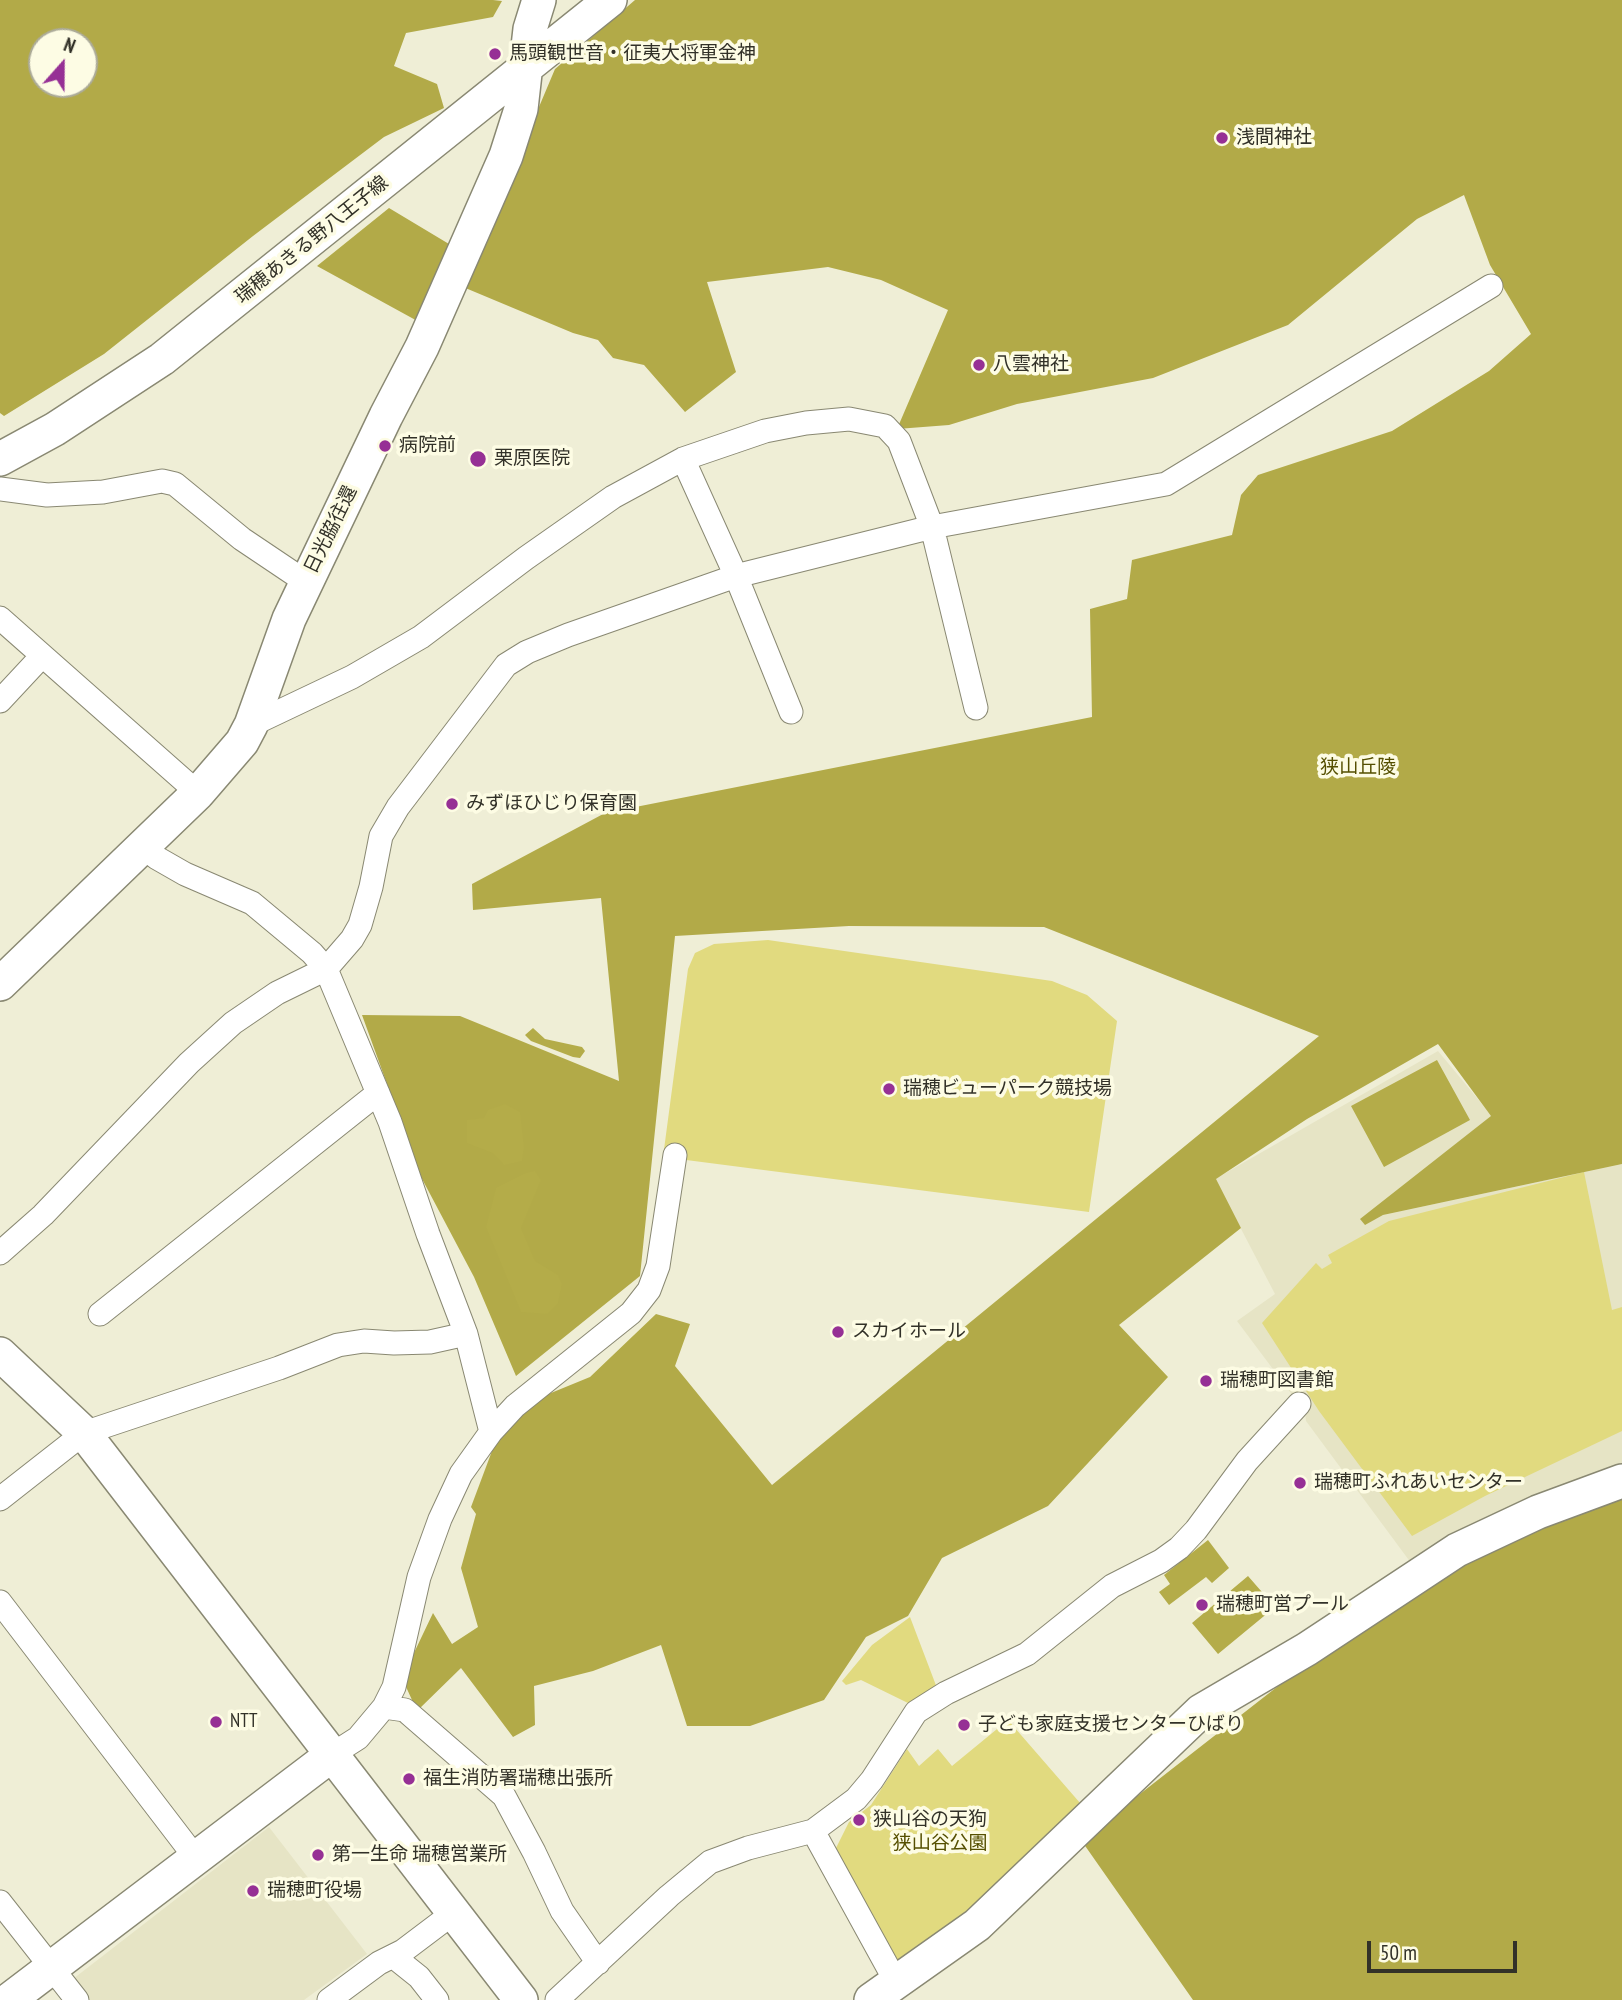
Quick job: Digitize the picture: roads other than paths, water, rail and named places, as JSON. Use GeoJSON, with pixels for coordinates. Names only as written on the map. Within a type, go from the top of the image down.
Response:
{"type":"FeatureCollection","features":[{"type":"Feature","properties":{"kind":"street","name":"日光脇往還"},"geometry":{"type":"LineString","coordinates":[[0,984],[198,793],[242,742],[251,725],[289,619],[468,248],[506,156],[521,109],[530,29],[539,0]]}},
{"type":"Feature","properties":{"kind":"street","name":"瑞穂あきる野八王子線"},"geometry":{"type":"LineString","coordinates":[[0,459],[55,429],[162,359],[611,0]]}},
{"type":"Feature","properties":{"kind":"street"},"geometry":{"type":"LineString","coordinates":[[0,1253],[43,1215],[190,1063],[233,1023],[277,993],[326,969],[352,939],[360,925],[382,836],[398,807],[506,665],[527,652],[568,635],[736,576],[932,527],[1166,484],[1491,286]]}},
{"type":"Feature","properties":{"kind":"street"},"geometry":{"type":"LineString","coordinates":[[251,725],[352,677],[421,637],[613,497],[683,459],[765,430],[849,419],[885,426],[900,441],[932,527],[976,708]]}},
{"type":"Feature","properties":{"kind":"street"},"geometry":{"type":"LineString","coordinates":[[683,459],[736,576],[791,712]]}},
{"type":"Feature","properties":{"kind":"street"},"geometry":{"type":"LineString","coordinates":[[0,489],[47,495],[103,492],[162,481],[175,484],[242,539],[306,582]]}},
{"type":"Feature","properties":{"kind":"street"},"geometry":{"type":"LineString","coordinates":[[0,618],[198,793]]}},
{"type":"Feature","properties":{"kind":"street"},"geometry":{"type":"LineString","coordinates":[[0,701],[41,657]]}},
{"type":"Feature","properties":{"kind":"street"},"geometry":{"type":"LineString","coordinates":[[142,846],[185,874],[252,903],[312,953],[326,969],[378,1093],[466,1334],[491,1432]]}},
{"type":"Feature","properties":{"kind":"street"},"geometry":{"type":"LineString","coordinates":[[100,1314],[378,1093]]}},
{"type":"Feature","properties":{"kind":"street"},"geometry":{"type":"LineString","coordinates":[[9,2000],[195,1857],[358,1738],[384,1707],[394,1687],[419,1577],[440,1519],[461,1474],[491,1432],[515,1406],[631,1313],[649,1290],[658,1266],[675,1155]]}},
{"type":"Feature","properties":{"kind":"street"},"geometry":{"type":"LineString","coordinates":[[0,1499],[84,1433],[279,1368],[338,1345],[364,1340],[430,1342],[466,1334]]}},
{"type":"Feature","properties":{"kind":"street"},"geometry":{"type":"LineString","coordinates":[[0,1354],[84,1433],[521,2000]]}},
{"type":"Feature","properties":{"kind":"street"},"geometry":{"type":"LineString","coordinates":[[557,2000],[669,1896],[710,1862],[748,1848],[813,1831],[856,1799],[872,1780],[916,1712],[946,1693],[1027,1654],[1112,1587],[1161,1561],[1179,1548],[1196,1530],[1247,1461],[1299,1405]]}},
{"type":"Feature","properties":{"kind":"street"},"geometry":{"type":"LineString","coordinates":[[813,1831],[883,1991],[977,1925],[1200,1711],[1307,1649],[1457,1550],[1538,1512],[1622,1481]]}},
{"type":"Feature","properties":{"kind":"street"},"geometry":{"type":"LineString","coordinates":[[0,1602],[195,1857]]}},
{"type":"Feature","properties":{"kind":"street"},"geometry":{"type":"LineString","coordinates":[[384,1707],[405,1710],[504,1796],[562,1910],[598,1963]]}},
{"type":"Feature","properties":{"kind":"street"},"geometry":{"type":"LineString","coordinates":[[0,1902],[77,2000]]}},
{"type":"Feature","properties":{"kind":"street"},"geometry":{"type":"LineString","coordinates":[[329,2000],[379,1963],[394,1957],[452,1913]]}},
{"type":"Feature","properties":{"kind":"street"},"geometry":{"type":"LineString","coordinates":[[394,1957],[419,1977],[437,2000]]}},
{"type":"Feature","properties":{"kind":"place","name":"馬頭観世音・征夷大将軍金神"},"geometry":{"type":"Point","coordinates":[495,54]}},
{"type":"Feature","properties":{"kind":"place","name":"浅間神社"},"geometry":{"type":"Point","coordinates":[1222,138]}},
{"type":"Feature","properties":{"kind":"place","name":"八雲神社"},"geometry":{"type":"Point","coordinates":[979,365]}},
{"type":"Feature","properties":{"kind":"place","name":"病院前"},"geometry":{"type":"Point","coordinates":[385,446]}},
{"type":"Feature","properties":{"kind":"place","name":"栗原医院"},"geometry":{"type":"Point","coordinates":[478,459]}},
{"type":"Feature","properties":{"kind":"place","name":"みずほひじり保育園"},"geometry":{"type":"Point","coordinates":[452,804]}},
{"type":"Feature","properties":{"kind":"place","name":"瑞穂ビューパーク競技場"},"geometry":{"type":"Point","coordinates":[889,1089]}},
{"type":"Feature","properties":{"kind":"place","name":"スカイホール"},"geometry":{"type":"Point","coordinates":[838,1332]}},
{"type":"Feature","properties":{"kind":"place","name":"瑞穂町図書館"},"geometry":{"type":"Point","coordinates":[1206,1381]}},
{"type":"Feature","properties":{"kind":"place","name":"瑞穂町ふれあいセンター"},"geometry":{"type":"Point","coordinates":[1300,1483]}},
{"type":"Feature","properties":{"kind":"place","name":"瑞穂町営プール"},"geometry":{"type":"Point","coordinates":[1202,1605]}},
{"type":"Feature","properties":{"kind":"place","name":"NTT"},"geometry":{"type":"Point","coordinates":[216,1722]}},
{"type":"Feature","properties":{"kind":"place","name":"子ども家庭支援センターひばり"},"geometry":{"type":"Point","coordinates":[964,1725]}},
{"type":"Feature","properties":{"kind":"place","name":"福生消防署瑞穂出張所"},"geometry":{"type":"Point","coordinates":[409,1779]}},
{"type":"Feature","properties":{"kind":"place","name":"狭山谷の天狗"},"geometry":{"type":"Point","coordinates":[859,1820]}},
{"type":"Feature","properties":{"kind":"place","name":"第一生命 瑞穂営業所"},"geometry":{"type":"Point","coordinates":[318,1855]}},
{"type":"Feature","properties":{"kind":"place","name":"瑞穂町役場"},"geometry":{"type":"Point","coordinates":[253,1891]}},
{"type":"Feature","properties":{"kind":"park label","name":"狭山丘陵"},"geometry":{"type":"Point","coordinates":[1358,768]}},
{"type":"Feature","properties":{"kind":"park label","name":"狭山谷公園"},"geometry":{"type":"Point","coordinates":[940,1844]}}]}
